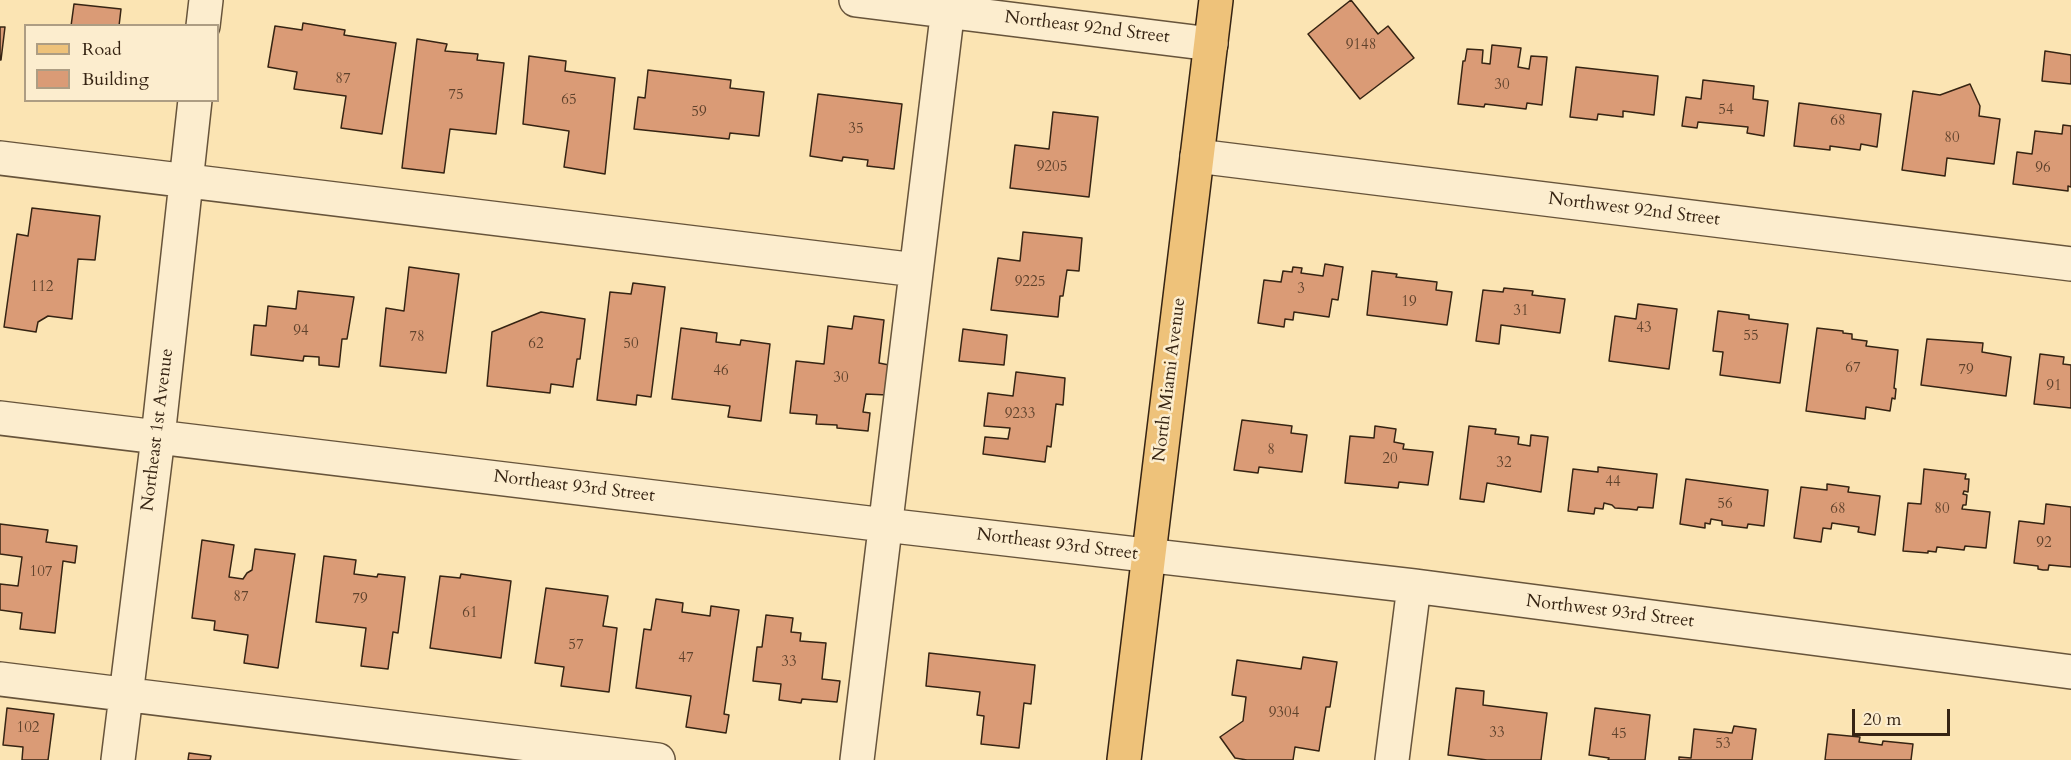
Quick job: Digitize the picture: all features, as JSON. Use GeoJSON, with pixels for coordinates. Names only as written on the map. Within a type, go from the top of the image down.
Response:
{"type":"FeatureCollection","features":[{"type":"Feature","properties":{"kind":"main road","name":"North Miami Avenue"},"geometry":{"type":"LineString","coordinates":[[1124,760],[1216,0]]}},
{"type":"Feature","properties":{"kind":"street"},"geometry":{"type":"LineString","coordinates":[[203,24],[206,0]]}},
{"type":"Feature","properties":{"kind":"street","name":"Northeast 92nd Street"},"geometry":{"type":"LineString","coordinates":[[856,0],[948,6],[1211,44]]}},
{"type":"Feature","properties":{"kind":"street"},"geometry":{"type":"LineString","coordinates":[[857,760],[948,6]]}},
{"type":"Feature","properties":{"kind":"street","name":"Northeast 1st Avenue"},"geometry":{"type":"LineString","coordinates":[[118,760],[158,437],[195,102]]}},
{"type":"Feature","properties":{"kind":"street","name":"Northwest 92nd Street"},"geometry":{"type":"LineString","coordinates":[[1197,156],[2071,264]]}},
{"type":"Feature","properties":{"kind":"street"},"geometry":{"type":"LineString","coordinates":[[0,158],[916,270]]}},
{"type":"Feature","properties":{"kind":"street","name":"Northeast 93rd Street"},"geometry":{"type":"LineString","coordinates":[[0,418],[1149,556]]}},
{"type":"Feature","properties":{"kind":"street","name":"Northwest 93rd Street"},"geometry":{"type":"LineString","coordinates":[[1149,556],[1414,586],[2071,672]]}},
{"type":"Feature","properties":{"kind":"street"},"geometry":{"type":"LineString","coordinates":[[1392,760],[1414,586]]}},
{"type":"Feature","properties":{"kind":"street"},"geometry":{"type":"LineString","coordinates":[[0,679],[658,760]]}},
{"type":"Feature","properties":{"kind":"building"},"geometry":{"type":"Polygon","coordinates":[[[1351,0],[1378,34],[1388,26],[1414,58],[1360,99],[1308,34],[1351,0]]]}},
{"type":"Feature","properties":{"kind":"building"},"geometry":{"type":"Polygon","coordinates":[[[74,4],[121,9],[119,24],[71,24],[74,4]]]}},
{"type":"Feature","properties":{"kind":"building"},"geometry":{"type":"Polygon","coordinates":[[[303,23],[345,30],[344,35],[396,43],[382,134],[341,128],[346,96],[294,89],[297,72],[268,67],[275,26],[302,30],[303,23]]]}},
{"type":"Feature","properties":{"kind":"building"},"geometry":{"type":"Polygon","coordinates":[[[0,27],[5,27],[1,60],[0,60],[0,27]]]}},
{"type":"Feature","properties":{"kind":"building"},"geometry":{"type":"Polygon","coordinates":[[[417,39],[447,44],[445,51],[478,54],[477,60],[504,63],[496,134],[450,129],[444,173],[402,168],[417,39]]]}},
{"type":"Feature","properties":{"kind":"building"},"geometry":{"type":"Polygon","coordinates":[[[1492,45],[1521,48],[1518,67],[1529,69],[1531,56],[1547,57],[1542,105],[1527,103],[1526,109],[1485,104],[1484,107],[1458,104],[1463,61],[1465,61],[1467,49],[1483,50],[1482,63],[1490,64],[1492,45]]]}},
{"type":"Feature","properties":{"kind":"building"},"geometry":{"type":"Polygon","coordinates":[[[2045,51],[2071,55],[2071,84],[2042,81],[2045,51]]]}},
{"type":"Feature","properties":{"kind":"building"},"geometry":{"type":"Polygon","coordinates":[[[529,56],[566,61],[565,71],[615,78],[605,174],[564,167],[569,131],[523,124],[529,56]]]}},
{"type":"Feature","properties":{"kind":"building"},"geometry":{"type":"Polygon","coordinates":[[[1576,67],[1658,76],[1654,115],[1623,111],[1623,117],[1598,114],[1597,120],[1570,117],[1576,67]]]}},
{"type":"Feature","properties":{"kind":"building"},"geometry":{"type":"Polygon","coordinates":[[[648,70],[731,80],[730,88],[764,92],[759,136],[730,133],[729,139],[634,129],[638,97],[645,98],[648,70]]]}},
{"type":"Feature","properties":{"kind":"building"},"geometry":{"type":"Polygon","coordinates":[[[1703,80],[1754,86],[1753,99],[1768,101],[1764,136],[1747,133],[1748,127],[1698,122],[1697,128],[1682,126],[1686,97],[1701,99],[1703,80]]]}},
{"type":"Feature","properties":{"kind":"building"},"geometry":{"type":"Polygon","coordinates":[[[1970,84],[1980,106],[1979,116],[2000,119],[1994,164],[1947,158],[1945,176],[1902,170],[1913,91],[1940,95],[1970,84]]]}},
{"type":"Feature","properties":{"kind":"building"},"geometry":{"type":"Polygon","coordinates":[[[818,94],[902,104],[894,169],[867,166],[868,160],[843,157],[842,161],[810,156],[818,94]]]}},
{"type":"Feature","properties":{"kind":"building"},"geometry":{"type":"Polygon","coordinates":[[[1799,103],[1881,114],[1877,147],[1861,144],[1860,150],[1830,146],[1830,150],[1794,146],[1799,103]]]}},
{"type":"Feature","properties":{"kind":"building"},"geometry":{"type":"Polygon","coordinates":[[[1053,112],[1098,117],[1089,197],[1010,188],[1015,145],[1049,149],[1053,112]]]}},
{"type":"Feature","properties":{"kind":"building"},"geometry":{"type":"Polygon","coordinates":[[[2063,125],[2071,126],[2071,187],[2068,186],[2068,191],[2013,184],[2017,152],[2032,154],[2035,131],[2062,134],[2063,125]]]}},
{"type":"Feature","properties":{"kind":"building"},"geometry":{"type":"Polygon","coordinates":[[[32,208],[100,216],[95,260],[78,259],[72,319],[48,316],[38,322],[36,332],[4,327],[17,234],[28,236],[32,208]]]}},
{"type":"Feature","properties":{"kind":"building"},"geometry":{"type":"Polygon","coordinates":[[[1023,232],[1082,238],[1079,271],[1067,270],[1063,296],[1060,296],[1058,317],[991,310],[998,258],[1020,261],[1023,232]]]}},
{"type":"Feature","properties":{"kind":"building"},"geometry":{"type":"Polygon","coordinates":[[[1325,264],[1343,267],[1338,300],[1332,299],[1329,317],[1294,312],[1293,320],[1285,319],[1284,327],[1258,323],[1264,280],[1281,282],[1283,271],[1292,272],[1293,267],[1302,268],[1301,273],[1323,276],[1325,264]]]}},
{"type":"Feature","properties":{"kind":"building"},"geometry":{"type":"Polygon","coordinates":[[[409,267],[459,274],[446,373],[380,366],[386,308],[404,311],[409,267]]]}},
{"type":"Feature","properties":{"kind":"building"},"geometry":{"type":"Polygon","coordinates":[[[1372,271],[1397,274],[1396,277],[1437,282],[1436,290],[1452,292],[1447,325],[1367,315],[1372,271]]]}},
{"type":"Feature","properties":{"kind":"building"},"geometry":{"type":"Polygon","coordinates":[[[633,283],[665,287],[651,397],[637,395],[636,405],[597,400],[610,292],[631,294],[633,283]]]}},
{"type":"Feature","properties":{"kind":"building"},"geometry":{"type":"Polygon","coordinates":[[[1504,288],[1533,291],[1532,295],[1565,299],[1560,333],[1501,325],[1499,344],[1476,341],[1483,290],[1503,292],[1504,288]]]}},
{"type":"Feature","properties":{"kind":"building"},"geometry":{"type":"Polygon","coordinates":[[[298,291],[354,297],[347,339],[342,339],[339,367],[319,365],[319,357],[304,356],[303,361],[251,355],[254,325],[266,326],[268,306],[296,309],[298,291]]]}},
{"type":"Feature","properties":{"kind":"building"},"geometry":{"type":"Polygon","coordinates":[[[1638,304],[1677,309],[1669,369],[1609,361],[1615,316],[1636,319],[1638,304]]]}},
{"type":"Feature","properties":{"kind":"building"},"geometry":{"type":"Polygon","coordinates":[[[1718,311],[1749,315],[1749,319],[1788,324],[1780,383],[1720,375],[1723,352],[1713,351],[1718,311]]]}},
{"type":"Feature","properties":{"kind":"building"},"geometry":{"type":"Polygon","coordinates":[[[541,312],[585,319],[580,359],[577,359],[573,387],[551,384],[550,393],[487,386],[492,332],[541,312]]]}},
{"type":"Feature","properties":{"kind":"building"},"geometry":{"type":"Polygon","coordinates":[[[854,316],[884,320],[879,363],[889,365],[887,395],[866,394],[863,412],[870,413],[868,431],[837,428],[837,425],[816,424],[817,415],[790,413],[796,361],[824,364],[828,326],[852,329],[854,316]]]}},
{"type":"Feature","properties":{"kind":"building"},"geometry":{"type":"Polygon","coordinates":[[[681,328],[717,333],[716,342],[740,345],[741,340],[770,344],[761,421],[728,417],[730,406],[672,399],[681,328]]]}},
{"type":"Feature","properties":{"kind":"building"},"geometry":{"type":"Polygon","coordinates":[[[1817,328],[1852,334],[1852,339],[1867,341],[1866,346],[1898,350],[1895,399],[1892,398],[1890,411],[1866,407],[1865,419],[1806,411],[1817,328]]]}},
{"type":"Feature","properties":{"kind":"building"},"geometry":{"type":"Polygon","coordinates":[[[963,329],[1007,335],[1004,365],[959,361],[963,329]]]}},
{"type":"Feature","properties":{"kind":"building"},"geometry":{"type":"Polygon","coordinates":[[[1927,339],[1983,343],[1982,352],[2011,357],[2006,396],[1921,385],[1927,339]]]}},
{"type":"Feature","properties":{"kind":"building"},"geometry":{"type":"Polygon","coordinates":[[[2040,354],[2064,357],[2063,364],[2071,365],[2071,408],[2034,404],[2040,354]]]}},
{"type":"Feature","properties":{"kind":"building"},"geometry":{"type":"Polygon","coordinates":[[[1016,372],[1065,378],[1063,405],[1056,404],[1051,447],[1047,446],[1045,462],[983,454],[985,437],[1008,439],[1010,428],[984,426],[988,393],[1013,396],[1016,372]]]}},
{"type":"Feature","properties":{"kind":"building"},"geometry":{"type":"Polygon","coordinates":[[[1242,420],[1292,426],[1291,433],[1307,435],[1302,472],[1259,467],[1258,473],[1234,470],[1242,420]]]}},
{"type":"Feature","properties":{"kind":"building"},"geometry":{"type":"Polygon","coordinates":[[[1375,426],[1396,429],[1394,442],[1404,444],[1403,449],[1433,452],[1428,485],[1399,482],[1398,488],[1345,483],[1350,436],[1374,438],[1375,426]]]}},
{"type":"Feature","properties":{"kind":"building"},"geometry":{"type":"Polygon","coordinates":[[[1469,426],[1496,429],[1495,434],[1519,437],[1518,444],[1530,446],[1531,435],[1548,437],[1541,492],[1487,483],[1484,502],[1460,499],[1469,426]]]}},
{"type":"Feature","properties":{"kind":"building"},"geometry":{"type":"Polygon","coordinates":[[[1598,467],[1657,474],[1653,508],[1638,507],[1637,510],[1615,508],[1604,503],[1603,509],[1595,508],[1594,514],[1568,511],[1573,469],[1598,472],[1598,467]]]}},
{"type":"Feature","properties":{"kind":"building"},"geometry":{"type":"Polygon","coordinates":[[[1924,469],[1966,474],[1965,479],[1969,479],[1968,492],[1964,491],[1963,494],[1967,495],[1966,505],[1963,505],[1962,509],[1990,512],[1986,548],[1965,546],[1964,550],[1937,547],[1936,552],[1928,551],[1928,553],[1903,551],[1908,503],[1921,504],[1924,469]]]}},
{"type":"Feature","properties":{"kind":"building"},"geometry":{"type":"Polygon","coordinates":[[[1686,479],[1768,490],[1764,526],[1748,524],[1747,528],[1722,525],[1722,521],[1711,519],[1710,524],[1705,523],[1705,528],[1680,524],[1686,479]]]}},
{"type":"Feature","properties":{"kind":"building"},"geometry":{"type":"Polygon","coordinates":[[[1827,484],[1849,487],[1848,492],[1880,496],[1875,535],[1858,532],[1859,527],[1832,523],[1831,529],[1823,528],[1821,542],[1794,538],[1801,487],[1827,490],[1827,484]]]}},
{"type":"Feature","properties":{"kind":"building"},"geometry":{"type":"Polygon","coordinates":[[[2046,504],[2071,507],[2071,567],[2049,565],[2048,570],[2043,570],[2038,569],[2038,566],[2014,563],[2019,521],[2044,524],[2046,504]]]}},
{"type":"Feature","properties":{"kind":"building"},"geometry":{"type":"Polygon","coordinates":[[[0,524],[48,530],[46,542],[77,546],[75,563],[63,561],[55,633],[20,629],[22,613],[0,610],[0,584],[18,586],[22,557],[0,554],[0,524]]]}},
{"type":"Feature","properties":{"kind":"building"},"geometry":{"type":"Polygon","coordinates":[[[202,540],[234,545],[229,577],[243,579],[252,570],[255,549],[295,554],[278,668],[244,663],[248,635],[214,630],[215,621],[192,618],[202,540]]]}},
{"type":"Feature","properties":{"kind":"building"},"geometry":{"type":"Polygon","coordinates":[[[324,556],[356,560],[354,574],[405,577],[398,633],[393,632],[388,669],[361,666],[366,628],[316,622],[324,556]]]}},
{"type":"Feature","properties":{"kind":"building"},"geometry":{"type":"Polygon","coordinates":[[[461,574],[511,581],[501,658],[430,648],[440,576],[460,578],[461,574]]]}},
{"type":"Feature","properties":{"kind":"building"},"geometry":{"type":"Polygon","coordinates":[[[546,588],[608,596],[603,626],[617,628],[609,692],[561,686],[564,667],[535,663],[546,588]]]}},
{"type":"Feature","properties":{"kind":"building"},"geometry":{"type":"Polygon","coordinates":[[[656,599],[683,603],[682,612],[710,616],[711,606],[739,610],[724,714],[729,715],[726,733],[686,727],[691,696],[636,688],[644,629],[651,630],[656,599]]]}},
{"type":"Feature","properties":{"kind":"building"},"geometry":{"type":"Polygon","coordinates":[[[766,615],[793,618],[791,632],[801,633],[800,641],[826,643],[822,679],[840,681],[837,702],[802,699],[801,703],[779,700],[781,684],[753,681],[757,647],[762,647],[766,615]]]}},
{"type":"Feature","properties":{"kind":"building"},"geometry":{"type":"Polygon","coordinates":[[[929,653],[1035,665],[1031,704],[1024,703],[1019,748],[981,744],[984,716],[977,715],[980,692],[926,686],[929,653]]]}},
{"type":"Feature","properties":{"kind":"building"},"geometry":{"type":"Polygon","coordinates":[[[1303,657],[1337,662],[1330,707],[1326,707],[1319,751],[1295,747],[1293,760],[1235,758],[1220,737],[1243,721],[1246,697],[1232,695],[1237,660],[1301,669],[1303,657]]]}},
{"type":"Feature","properties":{"kind":"building"},"geometry":{"type":"Polygon","coordinates":[[[1456,688],[1484,691],[1483,705],[1547,713],[1541,760],[1487,760],[1448,755],[1456,688]]]}},
{"type":"Feature","properties":{"kind":"building"},"geometry":{"type":"Polygon","coordinates":[[[7,708],[54,714],[48,760],[22,760],[23,747],[3,745],[7,708]]]}},
{"type":"Feature","properties":{"kind":"building"},"geometry":{"type":"Polygon","coordinates":[[[1595,708],[1650,715],[1645,760],[1608,760],[1609,758],[1589,755],[1595,708]]]}},
{"type":"Feature","properties":{"kind":"building"},"geometry":{"type":"Polygon","coordinates":[[[1734,726],[1756,729],[1752,760],[1679,760],[1679,757],[1691,758],[1694,729],[1732,733],[1734,726]]]}},
{"type":"Feature","properties":{"kind":"building"},"geometry":{"type":"Polygon","coordinates":[[[1828,734],[1860,737],[1859,742],[1882,745],[1883,741],[1913,744],[1911,760],[1825,760],[1828,734]]]}},
{"type":"Feature","properties":{"kind":"building"},"geometry":{"type":"Polygon","coordinates":[[[189,753],[211,756],[210,760],[188,760],[189,753]]]}}]}
